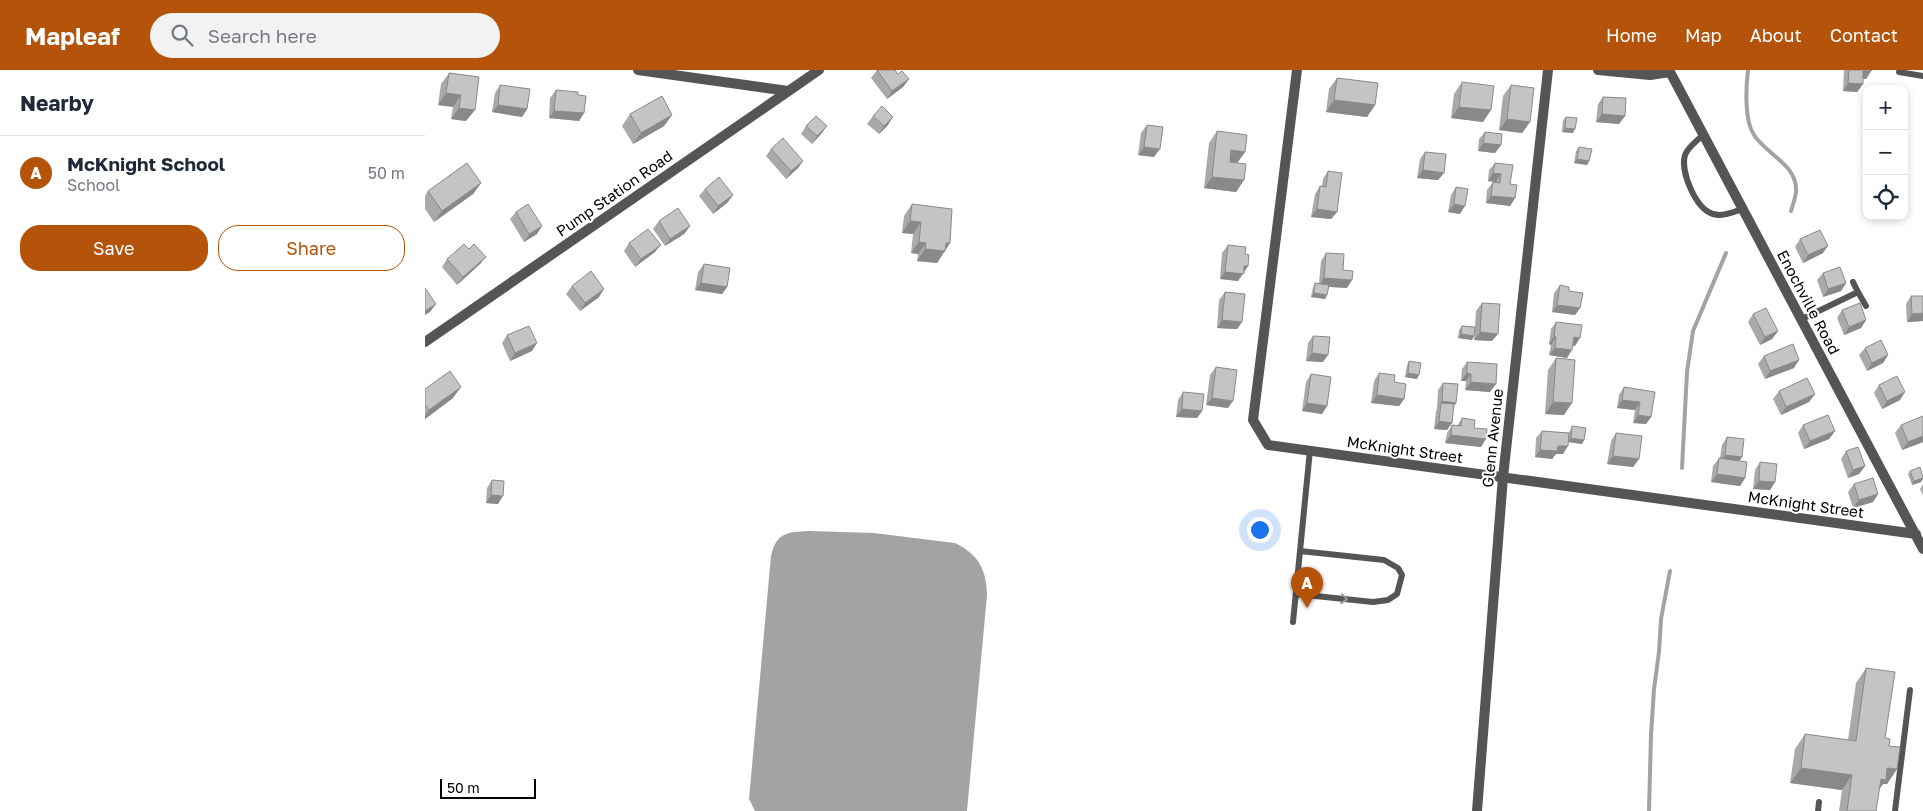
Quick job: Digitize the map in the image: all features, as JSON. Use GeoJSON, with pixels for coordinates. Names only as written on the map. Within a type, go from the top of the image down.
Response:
{"type":"FeatureCollection","features":[{"type":"Feature","properties":{"kind":"street"},"geometry":{"type":"LineString","coordinates":[[638,70],[788,91]]}},
{"type":"Feature","properties":{"kind":"street","name":"Pump Station Road"},"geometry":{"type":"LineString","coordinates":[[425,342],[819,70]]}},
{"type":"Feature","properties":{"kind":"street","name":"McKnight Street"},"geometry":{"type":"LineString","coordinates":[[1297,70],[1253,420],[1268,445],[1916,534]]}},
{"type":"Feature","properties":{"kind":"street","name":"Glenn Avenue"},"geometry":{"type":"LineString","coordinates":[[1477,811],[1503,477],[1548,70]]}},
{"type":"Feature","properties":{"kind":"street"},"geometry":{"type":"LineString","coordinates":[[1598,70],[1650,75],[1669,71]]}},
{"type":"Feature","properties":{"kind":"street","name":"Enochville Road"},"geometry":{"type":"LineString","coordinates":[[1669,71],[1923,548]]}},
{"type":"Feature","properties":{"kind":"lane"},"geometry":{"type":"LineString","coordinates":[[1899,72],[1923,76]]}},
{"type":"Feature","properties":{"kind":"lane"},"geometry":{"type":"LineString","coordinates":[[1703,135],[1689,148],[1685,156],[1684,169],[1689,186],[1701,208],[1713,214],[1725,215],[1743,209]]}},
{"type":"Feature","properties":{"kind":"lane"},"geometry":{"type":"LineString","coordinates":[[1853,282],[1866,306]]}},
{"type":"Feature","properties":{"kind":"lane"},"geometry":{"type":"LineString","coordinates":[[1801,319],[1858,292]]}},
{"type":"Feature","properties":{"kind":"lane"},"geometry":{"type":"LineString","coordinates":[[1293,622],[1310,450]]}},
{"type":"Feature","properties":{"kind":"lane"},"geometry":{"type":"LineString","coordinates":[[1296,594],[1373,602],[1388,600],[1397,594],[1402,575],[1398,568],[1384,560],[1300,551]]}},
{"type":"Feature","properties":{"kind":"lane"},"geometry":{"type":"LineString","coordinates":[[1895,811],[1910,690]]}},
{"type":"Feature","properties":{"kind":"lane"},"geometry":{"type":"LineString","coordinates":[[1818,811],[1819,802]]}},
{"type":"Feature","properties":{"kind":"shaded area"},"geometry":{"type":"Polygon","coordinates":[[[809,531],[874,533],[955,543],[970,553],[980,564],[985,578],[987,595],[967,811],[755,811],[749,799],[771,556],[779,538],[789,533],[809,531]]]}},
{"type":"Feature","properties":{"kind":"building"},"geometry":{"type":"Polygon","coordinates":[[[877,70],[895,70],[898,74],[902,71],[909,79],[892,91],[877,70]]]}},
{"type":"Feature","properties":{"kind":"building"},"geometry":{"type":"Polygon","coordinates":[[[1849,70],[1872,70],[1863,71],[1863,84],[1848,83],[1849,70]]]}},
{"type":"Feature","properties":{"kind":"building"},"geometry":{"type":"Polygon","coordinates":[[[449,73],[479,77],[475,110],[459,108],[461,95],[446,93],[449,73]]]}},
{"type":"Feature","properties":{"kind":"building"},"geometry":{"type":"Polygon","coordinates":[[[1337,78],[1378,83],[1375,105],[1334,100],[1337,78]]]}},
{"type":"Feature","properties":{"kind":"building"},"geometry":{"type":"Polygon","coordinates":[[[1462,82],[1494,86],[1491,110],[1459,107],[1462,82]]]}},
{"type":"Feature","properties":{"kind":"building"},"geometry":{"type":"Polygon","coordinates":[[[500,85],[530,89],[527,109],[498,105],[500,85]]]}},
{"type":"Feature","properties":{"kind":"building"},"geometry":{"type":"Polygon","coordinates":[[[1511,85],[1534,88],[1530,122],[1507,119],[1511,85]]]}},
{"type":"Feature","properties":{"kind":"building"},"geometry":{"type":"Polygon","coordinates":[[[556,90],[578,92],[578,95],[586,96],[584,113],[554,111],[556,90]]]}},
{"type":"Feature","properties":{"kind":"building"},"geometry":{"type":"Polygon","coordinates":[[[662,96],[672,115],[641,133],[630,114],[662,96]]]}},
{"type":"Feature","properties":{"kind":"building"},"geometry":{"type":"Polygon","coordinates":[[[1603,97],[1626,98],[1625,116],[1602,114],[1603,97]]]}},
{"type":"Feature","properties":{"kind":"building"},"geometry":{"type":"Polygon","coordinates":[[[882,106],[893,117],[884,126],[873,116],[882,106]]]}},
{"type":"Feature","properties":{"kind":"building"},"geometry":{"type":"Polygon","coordinates":[[[816,116],[827,126],[817,136],[806,126],[816,116]]]}},
{"type":"Feature","properties":{"kind":"building"},"geometry":{"type":"Polygon","coordinates":[[[1566,117],[1577,118],[1575,129],[1565,128],[1566,117]]]}},
{"type":"Feature","properties":{"kind":"building"},"geometry":{"type":"Polygon","coordinates":[[[1147,125],[1163,127],[1160,149],[1144,147],[1147,125]]]}},
{"type":"Feature","properties":{"kind":"building"},"geometry":{"type":"Polygon","coordinates":[[[1217,131],[1247,135],[1245,152],[1231,150],[1230,162],[1246,164],[1244,180],[1212,177],[1217,131]]]}},
{"type":"Feature","properties":{"kind":"building"},"geometry":{"type":"Polygon","coordinates":[[[1485,132],[1502,134],[1501,145],[1483,143],[1485,132]]]}},
{"type":"Feature","properties":{"kind":"building"},"geometry":{"type":"Polygon","coordinates":[[[783,138],[803,161],[791,171],[771,149],[783,138]]]}},
{"type":"Feature","properties":{"kind":"building"},"geometry":{"type":"Polygon","coordinates":[[[1579,147],[1592,149],[1589,161],[1577,159],[1579,147]]]}},
{"type":"Feature","properties":{"kind":"building"},"geometry":{"type":"Polygon","coordinates":[[[1425,152],[1446,154],[1444,173],[1423,170],[1425,152]]]}},
{"type":"Feature","properties":{"kind":"building"},"geometry":{"type":"Polygon","coordinates":[[[467,163],[481,183],[442,211],[428,191],[467,163]]]}},
{"type":"Feature","properties":{"kind":"building"},"geometry":{"type":"Polygon","coordinates":[[[1495,163],[1513,165],[1510,184],[1517,185],[1515,198],[1491,196],[1493,182],[1500,183],[1501,174],[1493,173],[1495,163]]]}},
{"type":"Feature","properties":{"kind":"building"},"geometry":{"type":"Polygon","coordinates":[[[1328,171],[1342,173],[1337,212],[1317,209],[1320,186],[1326,187],[1328,171]]]}},
{"type":"Feature","properties":{"kind":"building"},"geometry":{"type":"Polygon","coordinates":[[[719,177],[733,195],[718,206],[705,189],[719,177]]]}},
{"type":"Feature","properties":{"kind":"building"},"geometry":{"type":"Polygon","coordinates":[[[1456,187],[1468,189],[1465,206],[1454,204],[1456,187]]]}},
{"type":"Feature","properties":{"kind":"building"},"geometry":{"type":"Polygon","coordinates":[[[528,204],[542,226],[529,234],[516,212],[528,204]]]}},
{"type":"Feature","properties":{"kind":"building"},"geometry":{"type":"Polygon","coordinates":[[[912,204],[952,209],[950,243],[946,243],[945,251],[925,249],[926,243],[919,242],[921,222],[910,221],[912,204]]]}},
{"type":"Feature","properties":{"kind":"building"},"geometry":{"type":"Polygon","coordinates":[[[678,208],[690,226],[670,239],[659,221],[678,208]]]}},
{"type":"Feature","properties":{"kind":"building"},"geometry":{"type":"Polygon","coordinates":[[[648,229],[661,245],[641,259],[629,243],[648,229]]]}},
{"type":"Feature","properties":{"kind":"building"},"geometry":{"type":"Polygon","coordinates":[[[1820,230],[1828,246],[1808,255],[1800,239],[1820,230]]]}},
{"type":"Feature","properties":{"kind":"building"},"geometry":{"type":"Polygon","coordinates":[[[464,244],[469,249],[474,244],[486,257],[463,277],[447,259],[464,244]]]}},
{"type":"Feature","properties":{"kind":"building"},"geometry":{"type":"Polygon","coordinates":[[[1228,245],[1246,247],[1245,254],[1249,255],[1248,266],[1244,266],[1244,274],[1225,272],[1228,245]]]}},
{"type":"Feature","properties":{"kind":"building"},"geometry":{"type":"Polygon","coordinates":[[[1326,253],[1344,254],[1343,270],[1353,271],[1352,280],[1324,278],[1326,253]]]}},
{"type":"Feature","properties":{"kind":"building"},"geometry":{"type":"Polygon","coordinates":[[[704,264],[730,268],[727,287],[701,283],[704,264]]]}},
{"type":"Feature","properties":{"kind":"building"},"geometry":{"type":"Polygon","coordinates":[[[1840,267],[1846,283],[1828,289],[1823,273],[1840,267]]]}},
{"type":"Feature","properties":{"kind":"building"},"geometry":{"type":"Polygon","coordinates":[[[591,271],[604,289],[585,303],[572,286],[591,271]]]}},
{"type":"Feature","properties":{"kind":"building"},"geometry":{"type":"Polygon","coordinates":[[[1315,283],[1329,285],[1327,295],[1314,293],[1315,283]]]}},
{"type":"Feature","properties":{"kind":"building"},"geometry":{"type":"Polygon","coordinates":[[[1560,285],[1569,287],[1569,291],[1583,293],[1580,308],[1557,305],[1560,285]]]}},
{"type":"Feature","properties":{"kind":"building"},"geometry":{"type":"Polygon","coordinates":[[[425,288],[436,304],[425,311],[425,288]]]}},
{"type":"Feature","properties":{"kind":"building"},"geometry":{"type":"Polygon","coordinates":[[[1225,292],[1245,294],[1242,322],[1222,320],[1225,292]]]}},
{"type":"Feature","properties":{"kind":"building"},"geometry":{"type":"Polygon","coordinates":[[[1911,296],[1923,296],[1923,313],[1912,314],[1911,296]]]}},
{"type":"Feature","properties":{"kind":"building"},"geometry":{"type":"Polygon","coordinates":[[[1482,303],[1500,304],[1498,334],[1480,332],[1482,303]]]}},
{"type":"Feature","properties":{"kind":"building"},"geometry":{"type":"Polygon","coordinates":[[[1860,303],[1866,320],[1849,327],[1842,310],[1860,303]]]}},
{"type":"Feature","properties":{"kind":"building"},"geometry":{"type":"Polygon","coordinates":[[[1766,308],[1778,331],[1765,337],[1753,314],[1766,308]]]}},
{"type":"Feature","properties":{"kind":"building"},"geometry":{"type":"Polygon","coordinates":[[[1556,322],[1582,325],[1580,338],[1574,337],[1572,350],[1555,348],[1556,322]]]}},
{"type":"Feature","properties":{"kind":"building"},"geometry":{"type":"Polygon","coordinates":[[[529,326],[537,343],[515,353],[507,335],[529,326]]]}},
{"type":"Feature","properties":{"kind":"building"},"geometry":{"type":"Polygon","coordinates":[[[1462,326],[1475,327],[1474,336],[1461,334],[1462,326]]]}},
{"type":"Feature","properties":{"kind":"building"},"geometry":{"type":"Polygon","coordinates":[[[1313,336],[1330,337],[1328,355],[1312,353],[1313,336]]]}},
{"type":"Feature","properties":{"kind":"building"},"geometry":{"type":"Polygon","coordinates":[[[1881,340],[1888,355],[1872,363],[1865,348],[1881,340]]]}},
{"type":"Feature","properties":{"kind":"building"},"geometry":{"type":"Polygon","coordinates":[[[1793,344],[1799,360],[1770,371],[1764,356],[1793,344]]]}},
{"type":"Feature","properties":{"kind":"building"},"geometry":{"type":"Polygon","coordinates":[[[1556,358],[1575,360],[1572,403],[1553,402],[1556,358]]]}},
{"type":"Feature","properties":{"kind":"building"},"geometry":{"type":"Polygon","coordinates":[[[1409,361],[1421,363],[1419,375],[1408,373],[1409,361]]]}},
{"type":"Feature","properties":{"kind":"building"},"geometry":{"type":"Polygon","coordinates":[[[1467,362],[1497,364],[1496,384],[1471,382],[1471,374],[1467,373],[1467,362]]]}},
{"type":"Feature","properties":{"kind":"building"},"geometry":{"type":"Polygon","coordinates":[[[1216,367],[1237,370],[1233,401],[1212,398],[1216,367]]]}},
{"type":"Feature","properties":{"kind":"building"},"geometry":{"type":"Polygon","coordinates":[[[450,371],[461,387],[429,410],[425,405],[425,389],[450,371]]]}},
{"type":"Feature","properties":{"kind":"building"},"geometry":{"type":"Polygon","coordinates":[[[1379,373],[1395,375],[1394,382],[1406,384],[1404,399],[1377,395],[1379,373]]]}},
{"type":"Feature","properties":{"kind":"building"},"geometry":{"type":"Polygon","coordinates":[[[1311,374],[1331,377],[1327,406],[1307,403],[1311,374]]]}},
{"type":"Feature","properties":{"kind":"building"},"geometry":{"type":"Polygon","coordinates":[[[1897,376],[1905,392],[1887,401],[1879,385],[1897,376]]]}},
{"type":"Feature","properties":{"kind":"building"},"geometry":{"type":"Polygon","coordinates":[[[1807,378],[1815,394],[1786,407],[1779,391],[1807,378]]]}},
{"type":"Feature","properties":{"kind":"building"},"geometry":{"type":"Polygon","coordinates":[[[1443,383],[1458,384],[1456,403],[1442,401],[1443,383]]]}},
{"type":"Feature","properties":{"kind":"building"},"geometry":{"type":"Polygon","coordinates":[[[1624,387],[1655,392],[1651,417],[1638,415],[1640,402],[1622,400],[1624,387]]]}},
{"type":"Feature","properties":{"kind":"building"},"geometry":{"type":"Polygon","coordinates":[[[1183,392],[1204,394],[1202,411],[1182,409],[1183,392]]]}},
{"type":"Feature","properties":{"kind":"building"},"geometry":{"type":"Polygon","coordinates":[[[1441,403],[1454,404],[1452,423],[1439,421],[1441,403]]]}},
{"type":"Feature","properties":{"kind":"building"},"geometry":{"type":"Polygon","coordinates":[[[1828,415],[1835,431],[1810,441],[1803,425],[1828,415]]]}},
{"type":"Feature","properties":{"kind":"building"},"geometry":{"type":"Polygon","coordinates":[[[1923,416],[1923,436],[1908,442],[1901,425],[1923,416]]]}},
{"type":"Feature","properties":{"kind":"building"},"geometry":{"type":"Polygon","coordinates":[[[1462,418],[1475,420],[1474,428],[1487,429],[1486,439],[1451,435],[1452,425],[1461,426],[1462,418]]]}},
{"type":"Feature","properties":{"kind":"building"},"geometry":{"type":"Polygon","coordinates":[[[1572,426],[1586,428],[1584,440],[1571,438],[1572,426]]]}},
{"type":"Feature","properties":{"kind":"building"},"geometry":{"type":"Polygon","coordinates":[[[1542,431],[1569,433],[1568,446],[1558,446],[1557,451],[1540,450],[1542,431]]]}},
{"type":"Feature","properties":{"kind":"building"},"geometry":{"type":"Polygon","coordinates":[[[1616,433],[1642,436],[1639,459],[1613,456],[1616,433]]]}},
{"type":"Feature","properties":{"kind":"building"},"geometry":{"type":"Polygon","coordinates":[[[1727,437],[1744,439],[1742,457],[1725,455],[1727,437]]]}},
{"type":"Feature","properties":{"kind":"building"},"geometry":{"type":"Polygon","coordinates":[[[1858,447],[1865,466],[1853,470],[1846,451],[1858,447]]]}},
{"type":"Feature","properties":{"kind":"building"},"geometry":{"type":"Polygon","coordinates":[[[1719,458],[1747,462],[1745,478],[1717,474],[1719,458]]]}},
{"type":"Feature","properties":{"kind":"building"},"geometry":{"type":"Polygon","coordinates":[[[1760,462],[1777,464],[1775,482],[1759,481],[1760,462]]]}},
{"type":"Feature","properties":{"kind":"building"},"geometry":{"type":"Polygon","coordinates":[[[1920,467],[1923,478],[1914,481],[1910,471],[1920,467]]]}},
{"type":"Feature","properties":{"kind":"building"},"geometry":{"type":"Polygon","coordinates":[[[1873,478],[1878,494],[1859,500],[1854,484],[1873,478]]]}},
{"type":"Feature","properties":{"kind":"building"},"geometry":{"type":"Polygon","coordinates":[[[492,480],[504,481],[503,496],[491,495],[492,480]]]}},
{"type":"Feature","properties":{"kind":"building"},"geometry":{"type":"Polygon","coordinates":[[[1866,668],[1895,672],[1885,738],[1890,739],[1889,746],[1900,747],[1897,769],[1887,768],[1886,780],[1881,779],[1876,811],[1847,811],[1852,775],[1801,768],[1805,734],[1856,741],[1866,668]]]}},
{"type":"Feature","properties":{"kind":"waterway"},"geometry":{"type":"LineString","coordinates":[[1748,70],[1747,112],[1751,129],[1760,142],[1787,167],[1792,175],[1796,192],[1791,211]]}},
{"type":"Feature","properties":{"kind":"waterway"},"geometry":{"type":"LineString","coordinates":[[1682,468],[1687,372],[1693,331],[1726,253]]}},
{"type":"Feature","properties":{"kind":"waterway"},"geometry":{"type":"LineString","coordinates":[[1649,811],[1654,689],[1661,619],[1670,571]]}},
{"type":"Feature","properties":{"kind":"place","name":"McKnight School"},"geometry":{"type":"Point","coordinates":[1307,608]}}]}
